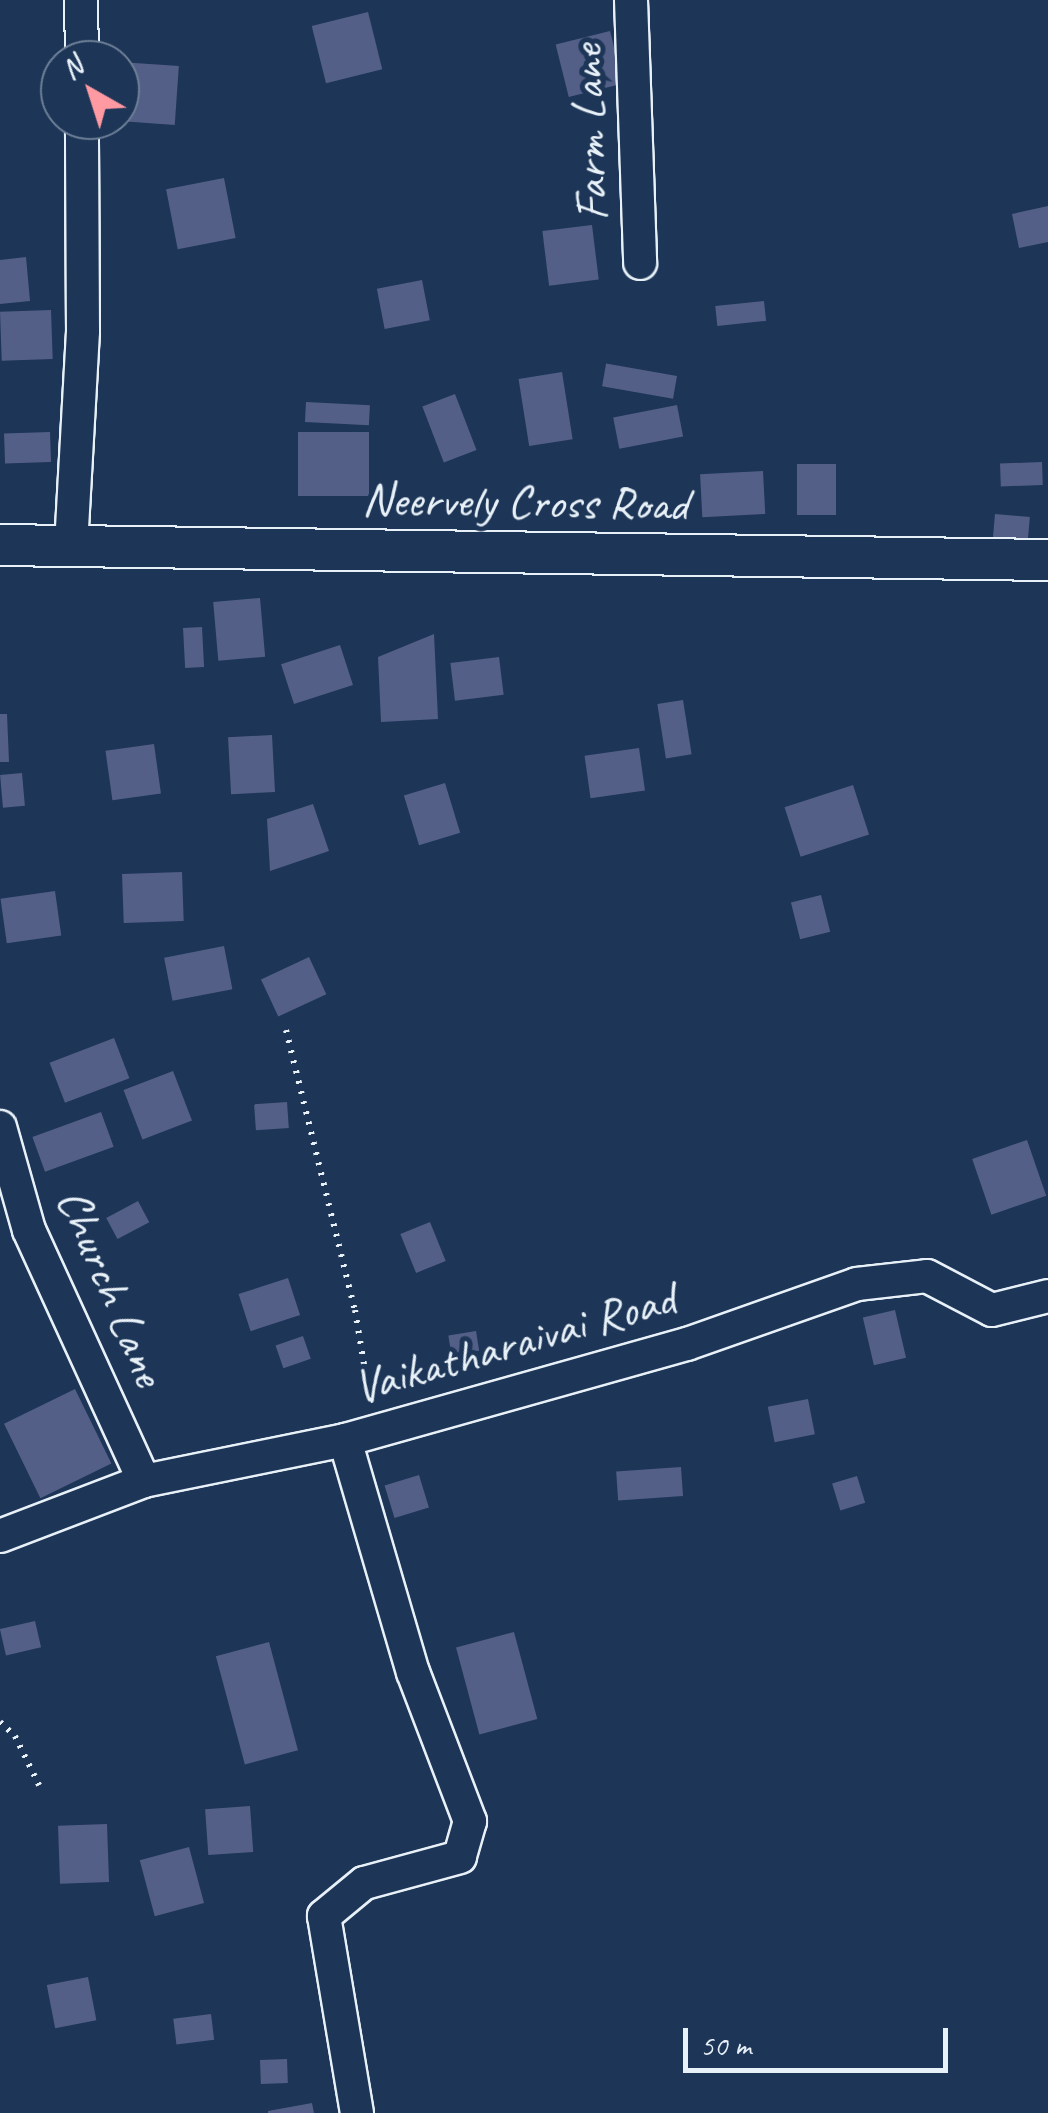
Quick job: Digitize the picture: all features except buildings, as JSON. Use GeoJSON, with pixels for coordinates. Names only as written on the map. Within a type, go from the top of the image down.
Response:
{"type":"FeatureCollection","features":[{"type":"Feature","properties":{"kind":"street"},"geometry":{"type":"LineString","coordinates":[[81,0],[82,40]]}},
{"type":"Feature","properties":{"kind":"street","name":"Farm Lane"},"geometry":{"type":"LineString","coordinates":[[630,0],[640,263]]}},
{"type":"Feature","properties":{"kind":"street"},"geometry":{"type":"LineString","coordinates":[[71,546],[84,331],[82,140]]}},
{"type":"Feature","properties":{"kind":"street","name":"Neervely Cross Road"},"geometry":{"type":"LineString","coordinates":[[0,544],[1048,560]]}},
{"type":"Feature","properties":{"kind":"street","name":"Church Lane"},"geometry":{"type":"LineString","coordinates":[[0,1127],[29,1230],[144,1481]]}},
{"type":"Feature","properties":{"kind":"street","name":"Vaikatharaivai Road"},"geometry":{"type":"LineString","coordinates":[[0,1536],[144,1481],[360,1436],[687,1344],[857,1284],[927,1276],[992,1310],[1048,1296]]}},
{"type":"Feature","properties":{"kind":"street"},"geometry":{"type":"LineString","coordinates":[[357,2113],[324,1916],[364,1883],[460,1857],[470,1821],[413,1672],[360,1436]]}},
{"type":"Feature","properties":{"kind":"path"},"geometry":{"type":"LineString","coordinates":[[286,1030],[355,1310],[360,1436]]}},
{"type":"Feature","properties":{"kind":"path"},"geometry":{"type":"LineString","coordinates":[[0,1722],[15,1736],[39,1786]]}}]}
